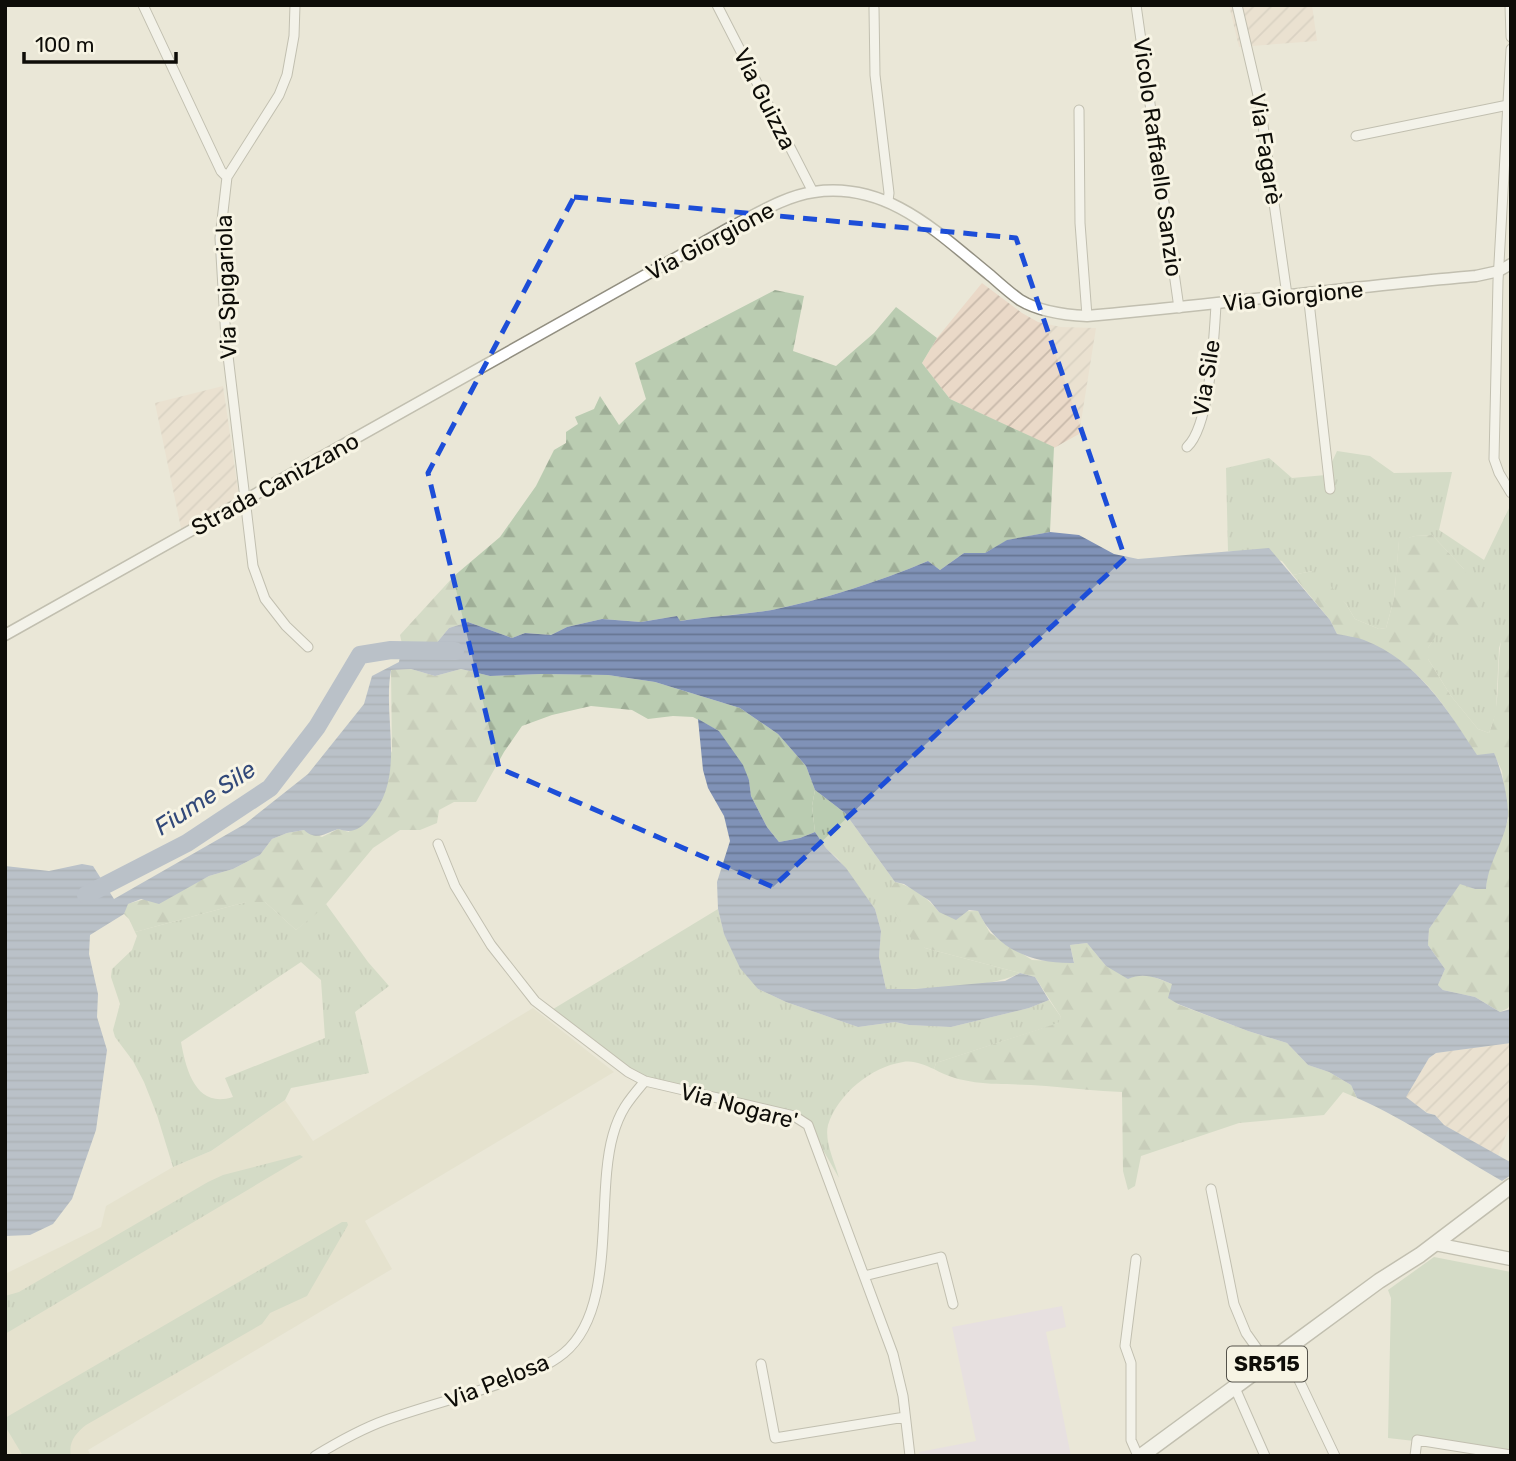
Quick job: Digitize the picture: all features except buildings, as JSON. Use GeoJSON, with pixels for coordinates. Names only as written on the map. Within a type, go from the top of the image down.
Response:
{"type":"FeatureCollection","features":[{"type":"Feature","properties":{"kind":"main road","name":"SR515"},"geometry":{"type":"LineString","coordinates":[[1140,1456],[1508,1188]]}},
{"type":"Feature","properties":{"kind":"main road"},"geometry":{"type":"LineString","coordinates":[[1428,1245],[1511,1259]]}},
{"type":"Feature","properties":{"kind":"street"},"geometry":{"type":"LineString","coordinates":[[143,5],[220,171],[227,177]]}},
{"type":"Feature","properties":{"kind":"street","name":"Via Spigariola"},"geometry":{"type":"LineString","coordinates":[[295,5],[290,57],[279,95],[227,177],[220,253],[226,339],[253,566],[265,599],[286,626],[309,647]]}},
{"type":"Feature","properties":{"kind":"street","name":"Via Guizza"},"geometry":{"type":"LineString","coordinates":[[717,5],[813,192]]}},
{"type":"Feature","properties":{"kind":"street","name":"Vicolo Raffaello Sanzio"},"geometry":{"type":"LineString","coordinates":[[1136,5],[1179,308]]}},
{"type":"Feature","properties":{"kind":"street","name":"Via Fagarè"},"geometry":{"type":"LineString","coordinates":[[1237,5],[1260,104],[1287,295]]}},
{"type":"Feature","properties":{"kind":"street"},"geometry":{"type":"LineString","coordinates":[[1510,5],[1511,37]]}},
{"type":"Feature","properties":{"kind":"street"},"geometry":{"type":"LineString","coordinates":[[874,8],[875,75],[888,201]]}},
{"type":"Feature","properties":{"kind":"street"},"geometry":{"type":"LineString","coordinates":[[1511,49],[1499,271],[1494,459],[1499,474],[1511,493]]}},
{"type":"Feature","properties":{"kind":"street"},"geometry":{"type":"LineString","coordinates":[[1356,136],[1508,105]]}},
{"type":"Feature","properties":{"kind":"street"},"geometry":{"type":"LineString","coordinates":[[1079,110],[1080,223],[1087,316]]}},
{"type":"Feature","properties":{"kind":"street","name":"Via Giorgione"},"geometry":{"type":"LineString","coordinates":[[544,332],[731,227],[787,200],[813,192],[836,190],[862,193],[888,201],[926,223],[1020,299],[1042,310],[1087,316],[1216,305],[1476,276],[1499,271]]}},
{"type":"Feature","properties":{"kind":"street"},"geometry":{"type":"LineString","coordinates":[[1499,271],[1511,264]]}},
{"type":"Feature","properties":{"kind":"street"},"geometry":{"type":"LineString","coordinates":[[1308,293],[1331,489]]}},
{"type":"Feature","properties":{"kind":"street","name":"Via Sile"},"geometry":{"type":"LineString","coordinates":[[1186,447],[1194,440],[1206,397],[1216,305]]}},
{"type":"Feature","properties":{"kind":"street","name":"Strada Canizzano"},"geometry":{"type":"LineString","coordinates":[[5,635],[544,332]]}},
{"type":"Feature","properties":{"kind":"street","name":"Via Nogare'"},"geometry":{"type":"LineString","coordinates":[[438,845],[456,887],[491,945],[535,1001],[628,1072],[645,1081],[794,1116],[808,1125],[893,1354],[910,1456]]}},
{"type":"Feature","properties":{"kind":"street","name":"Via Pelosa"},"geometry":{"type":"LineString","coordinates":[[315,1456],[363,1429],[481,1392],[543,1368],[578,1339],[587,1323],[595,1296],[613,1134],[632,1094],[645,1081]]}},
{"type":"Feature","properties":{"kind":"street"},"geometry":{"type":"LineString","coordinates":[[1211,1189],[1234,1304],[1246,1333],[1268,1364]]}},
{"type":"Feature","properties":{"kind":"street"},"geometry":{"type":"LineString","coordinates":[[864,1276],[941,1256],[953,1304]]}},
{"type":"Feature","properties":{"kind":"street"},"geometry":{"type":"LineString","coordinates":[[1136,1259],[1125,1346],[1131,1363],[1131,1440],[1140,1456]]}},
{"type":"Feature","properties":{"kind":"street"},"geometry":{"type":"LineString","coordinates":[[1284,1352],[1335,1456]]}},
{"type":"Feature","properties":{"kind":"street"},"geometry":{"type":"LineString","coordinates":[[761,1364],[775,1438],[905,1417]]}},
{"type":"Feature","properties":{"kind":"street"},"geometry":{"type":"LineString","coordinates":[[1235,1388],[1265,1456]]}},
{"type":"Feature","properties":{"kind":"street"},"geometry":{"type":"LineString","coordinates":[[1415,1456],[1417,1440],[1511,1455]]}},
{"type":"Feature","properties":{"kind":"highlighted area"},"geometry":{"type":"Polygon","coordinates":[[[574,197],[1016,238],[1125,558],[773,887],[499,768],[428,473],[574,197]]]}},
{"type":"Feature","properties":{"kind":"shaded area"},"geometry":{"type":"Polygon","coordinates":[[[1229,5],[1312,5],[1317,41],[1239,47],[1229,5]]]}},
{"type":"Feature","properties":{"kind":"shaded area"},"geometry":{"type":"Polygon","coordinates":[[[982,283],[1038,322],[1061,327],[1096,328],[1079,434],[1054,448],[950,399],[922,363],[937,338],[982,283]]]}},
{"type":"Feature","properties":{"kind":"shaded area"},"geometry":{"type":"Polygon","coordinates":[[[223,386],[239,497],[224,509],[182,533],[155,403],[223,386]]]}},
{"type":"Feature","properties":{"kind":"shaded area"},"geometry":{"type":"Polygon","coordinates":[[[533,1008],[614,1072],[365,1221],[392,1269],[88,1450],[91,1456],[5,1456],[5,1274],[101,1227],[106,1206],[173,1167],[211,1151],[285,1100],[313,1141],[533,1008]]]}},
{"type":"Feature","properties":{"kind":"shaded area"},"geometry":{"type":"Polygon","coordinates":[[[1511,1043],[1511,1122],[1498,1156],[1444,1125],[1435,1115],[1405,1097],[1429,1058],[1436,1053],[1511,1043]]]}},
{"type":"Feature","properties":{"kind":"shaded area"},"geometry":{"type":"Polygon","coordinates":[[[1062,1306],[1066,1327],[1046,1332],[1071,1456],[920,1456],[919,1452],[976,1441],[952,1327],[1062,1306]]]}},
{"type":"Feature","properties":{"kind":"green space"},"geometry":{"type":"Polygon","coordinates":[[[775,290],[804,296],[793,351],[836,366],[874,333],[896,307],[937,338],[922,363],[950,399],[1054,447],[1050,532],[1008,540],[985,553],[964,553],[940,570],[928,561],[851,589],[772,610],[679,621],[677,616],[641,622],[602,619],[567,627],[551,635],[525,633],[512,638],[468,622],[449,628],[430,651],[420,649],[414,643],[402,644],[400,635],[454,576],[500,537],[536,486],[554,450],[566,443],[566,432],[578,424],[575,417],[594,409],[600,396],[619,425],[646,399],[635,363],[775,290]]]}},
{"type":"Feature","properties":{"kind":"green space"},"geometry":{"type":"Polygon","coordinates":[[[1337,451],[1370,456],[1394,473],[1452,472],[1439,530],[1484,560],[1511,504],[1511,611],[1499,648],[1496,713],[1489,733],[1478,729],[1451,696],[1428,659],[1428,648],[1441,627],[1463,627],[1464,569],[1432,535],[1399,541],[1394,599],[1386,628],[1379,629],[1355,619],[1346,604],[1312,571],[1293,575],[1282,561],[1242,551],[1228,551],[1226,468],[1269,458],[1292,478],[1326,475],[1337,451]]]}},
{"type":"Feature","properties":{"kind":"green space"},"geometry":{"type":"Polygon","coordinates":[[[1432,535],[1464,569],[1481,603],[1476,624],[1441,628],[1428,648],[1428,659],[1451,696],[1478,729],[1489,733],[1497,703],[1501,641],[1511,611],[1511,1002],[1508,1008],[1500,1012],[1475,997],[1443,990],[1438,985],[1445,969],[1428,945],[1429,929],[1460,883],[1475,889],[1486,889],[1487,871],[1508,820],[1502,771],[1494,754],[1477,756],[1436,695],[1404,664],[1363,642],[1337,634],[1330,620],[1293,575],[1312,571],[1324,578],[1355,619],[1379,629],[1386,628],[1394,599],[1399,540],[1432,535]]]}},
{"type":"Feature","properties":{"kind":"green space"},"geometry":{"type":"Polygon","coordinates":[[[411,669],[435,676],[461,669],[490,676],[608,675],[655,682],[740,708],[778,734],[806,766],[815,790],[812,806],[815,832],[779,842],[767,827],[751,796],[749,780],[719,731],[693,717],[648,719],[632,710],[591,706],[552,715],[522,726],[476,802],[454,802],[439,810],[437,823],[420,830],[400,830],[373,848],[322,909],[296,930],[265,902],[246,902],[135,932],[124,914],[127,904],[186,888],[209,876],[233,869],[260,855],[272,839],[287,833],[304,830],[322,837],[338,829],[349,832],[392,751],[391,670],[411,669]]]}},
{"type":"Feature","properties":{"kind":"green space"},"geometry":{"type":"Polygon","coordinates":[[[815,790],[845,813],[895,882],[886,896],[925,948],[1020,973],[973,985],[886,989],[879,957],[881,931],[875,909],[815,832],[812,806],[815,790]]]}},
{"type":"Feature","properties":{"kind":"green space"},"geometry":{"type":"Polygon","coordinates":[[[895,882],[919,893],[939,912],[978,911],[990,933],[1032,960],[1074,962],[1070,945],[1087,943],[1106,966],[1136,975],[1151,976],[1172,984],[1177,1004],[1287,1043],[1308,1065],[1329,1072],[1351,1085],[1357,1098],[1343,1092],[1324,1115],[1239,1123],[1141,1156],[1135,1186],[1128,1190],[1123,1171],[1122,1092],[989,1084],[961,1080],[934,1069],[936,1063],[1058,1023],[1061,1017],[1035,977],[925,948],[910,937],[885,896],[895,882]]]}},
{"type":"Feature","properties":{"kind":"green space"},"geometry":{"type":"Polygon","coordinates":[[[246,902],[265,902],[296,930],[326,904],[389,986],[355,1012],[369,1073],[291,1088],[285,1100],[211,1151],[173,1167],[144,1082],[113,1030],[120,1004],[111,977],[112,969],[132,950],[137,936],[135,932],[246,902]],[[301,962],[181,1042],[190,1075],[202,1092],[220,1099],[233,1097],[225,1078],[325,1038],[321,980],[301,962]]]}},
{"type":"Feature","properties":{"kind":"green space"},"geometry":{"type":"Polygon","coordinates":[[[718,909],[724,934],[758,989],[786,1002],[858,1027],[895,1022],[951,1027],[1029,1008],[1049,1000],[1061,1017],[1059,1023],[936,1063],[934,1069],[907,1062],[891,1065],[868,1076],[839,1103],[828,1125],[829,1145],[839,1178],[810,1127],[653,1085],[550,1011],[718,909]]]}},
{"type":"Feature","properties":{"kind":"green space"},"geometry":{"type":"Polygon","coordinates":[[[300,1155],[303,1157],[5,1334],[5,1296],[19,1292],[208,1182],[223,1175],[300,1155]]]}},
{"type":"Feature","properties":{"kind":"green space"},"geometry":{"type":"Polygon","coordinates":[[[342,1222],[347,1222],[348,1225],[307,1296],[270,1313],[262,1324],[86,1425],[74,1438],[71,1456],[23,1456],[5,1426],[5,1418],[342,1222]]]}},
{"type":"Feature","properties":{"kind":"green space"},"geometry":{"type":"Polygon","coordinates":[[[1434,1257],[1511,1272],[1511,1452],[1388,1438],[1391,1298],[1388,1290],[1434,1257]]]}},
{"type":"Feature","properties":{"kind":"water"},"geometry":{"type":"Polygon","coordinates":[[[1050,532],[1079,535],[1114,554],[1138,559],[1269,548],[1330,620],[1337,634],[1364,640],[1400,660],[1430,688],[1477,755],[1494,753],[1505,787],[1508,815],[1505,831],[1489,871],[1486,889],[1460,884],[1429,929],[1428,945],[1445,969],[1438,985],[1443,990],[1475,997],[1500,1012],[1511,1009],[1511,1043],[1436,1053],[1429,1058],[1406,1097],[1427,1113],[1435,1115],[1444,1125],[1510,1162],[1511,1175],[1502,1181],[1413,1127],[1357,1098],[1351,1085],[1329,1072],[1308,1065],[1287,1043],[1178,1004],[1168,998],[1172,984],[1145,976],[1128,979],[1106,966],[1087,943],[1070,945],[1074,963],[1044,961],[1005,945],[995,936],[978,911],[969,910],[956,920],[939,912],[930,901],[904,884],[895,882],[845,813],[815,790],[806,766],[778,734],[740,708],[655,682],[608,675],[490,676],[461,669],[435,676],[411,669],[391,670],[391,766],[388,784],[381,802],[363,825],[352,831],[338,829],[316,836],[304,830],[272,839],[260,855],[233,869],[209,876],[159,904],[141,899],[128,904],[124,914],[90,935],[89,954],[98,994],[97,1017],[107,1050],[96,1130],[72,1199],[53,1224],[30,1235],[5,1236],[5,866],[49,871],[82,864],[93,866],[114,899],[245,824],[308,774],[364,704],[372,676],[399,662],[402,644],[414,643],[420,649],[430,651],[449,628],[468,622],[512,638],[525,633],[551,635],[567,627],[602,619],[641,622],[677,616],[680,621],[772,610],[851,589],[928,561],[940,570],[964,553],[985,553],[1007,540],[1050,532]]]}},
{"type":"Feature","properties":{"kind":"water"},"geometry":{"type":"Polygon","coordinates":[[[698,719],[719,731],[743,765],[751,796],[767,827],[779,842],[815,832],[826,848],[846,868],[875,909],[881,931],[879,957],[886,989],[1005,981],[1020,973],[1035,977],[1049,1000],[1029,1008],[951,1027],[895,1022],[858,1027],[786,1002],[758,989],[740,968],[724,934],[718,909],[717,882],[730,841],[724,816],[708,788],[703,770],[698,719]]]}},
{"type":"Feature","properties":{"kind":"waterway","name":"Fiume Sile"},"geometry":{"type":"LineString","coordinates":[[86,895],[187,843],[270,788],[317,727],[360,655],[391,650],[455,651]]}}]}
